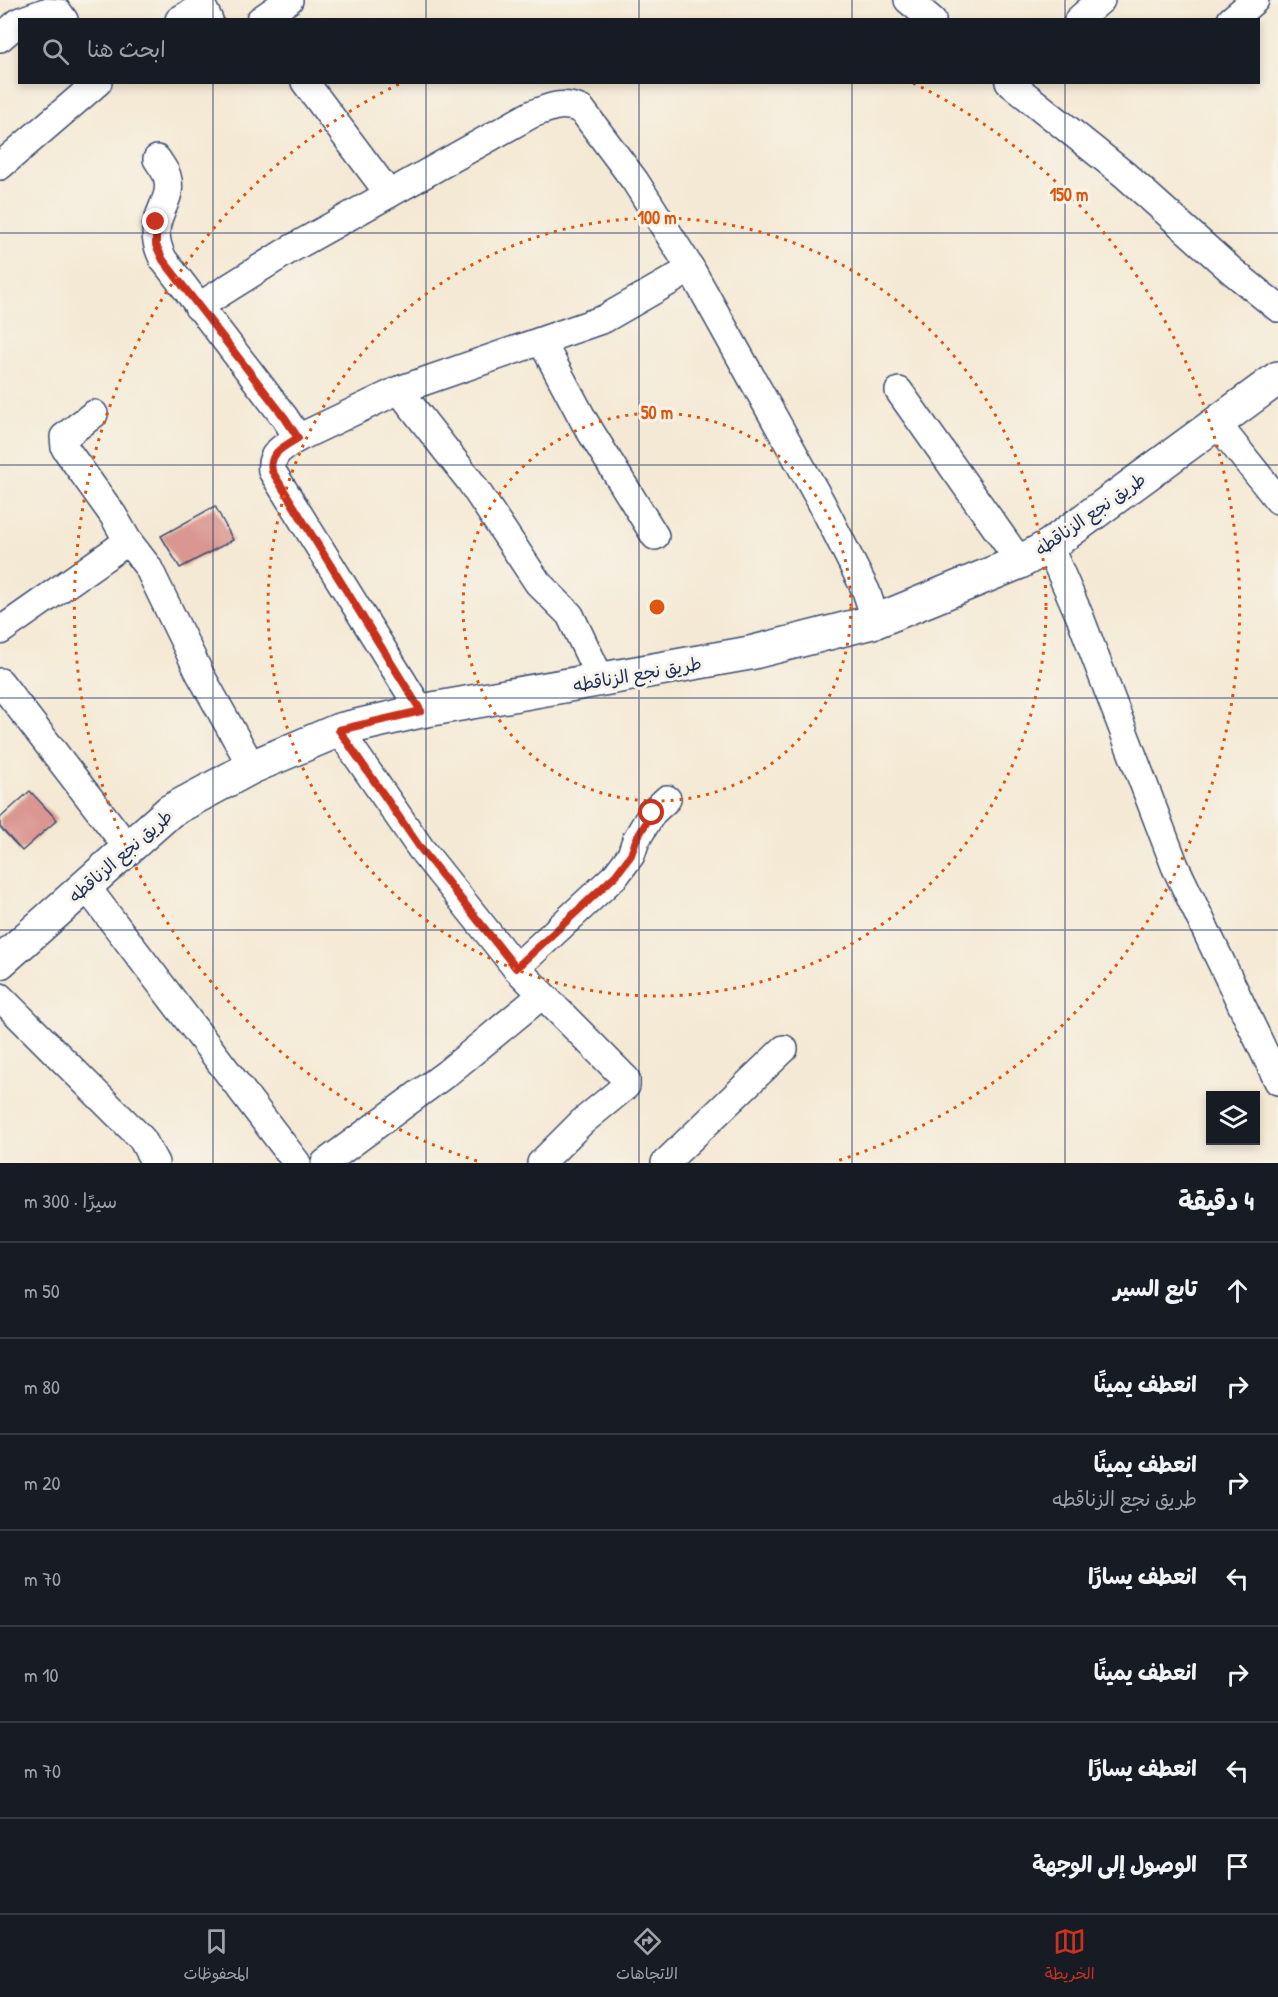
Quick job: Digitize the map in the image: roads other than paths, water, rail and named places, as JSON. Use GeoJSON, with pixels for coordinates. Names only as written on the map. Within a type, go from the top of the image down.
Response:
{"type":"FeatureCollection","features":[{"type":"Feature","properties":{"kind":"street"},"geometry":{"type":"LineString","coordinates":[[263,18],[289,0]]}},
{"type":"Feature","properties":{"kind":"street"},"geometry":{"type":"LineString","coordinates":[[908,0],[930,18]]}},
{"type":"Feature","properties":{"kind":"street"},"geometry":{"type":"LineString","coordinates":[[1080,18],[1101,0]]}},
{"type":"Feature","properties":{"kind":"street"},"geometry":{"type":"LineString","coordinates":[[1233,18],[1255,0]]}},
{"type":"Feature","properties":{"kind":"street"},"geometry":{"type":"LineString","coordinates":[[27,18],[45,12],[59,13],[63,18]]}},
{"type":"Feature","properties":{"kind":"street"},"geometry":{"type":"LineString","coordinates":[[0,38],[18,23]]}},
{"type":"Feature","properties":{"kind":"street"},"geometry":{"type":"LineString","coordinates":[[0,166],[96,84]]}},
{"type":"Feature","properties":{"kind":"street"},"geometry":{"type":"LineString","coordinates":[[306,84],[389,194]]}},
{"type":"Feature","properties":{"kind":"street"},"geometry":{"type":"LineString","coordinates":[[1011,84],[1125,175],[1230,270],[1278,308]]}},
{"type":"Feature","properties":{"kind":"street"},"geometry":{"type":"LineString","coordinates":[[198,307],[289,250],[532,114],[555,105],[570,104],[582,110],[635,181],[692,268],[821,502],[866,591],[876,621]]}},
{"type":"Feature","properties":{"kind":"street"},"geometry":{"type":"LineString","coordinates":[[157,159],[166,176],[168,194],[156,222],[156,245],[163,260],[298,438]]}},
{"type":"Feature","properties":{"kind":"street"},"geometry":{"type":"LineString","coordinates":[[421,711],[272,471],[273,458],[277,451],[298,438],[399,390],[604,319],[692,268]]}},
{"type":"Feature","properties":{"kind":"street"},"geometry":{"type":"LineString","coordinates":[[542,342],[584,421],[655,536]]}},
{"type":"Feature","properties":{"kind":"street","name":"طريق نجع الزناقطه"},"geometry":{"type":"LineString","coordinates":[[0,962],[170,811],[252,767],[339,730],[421,711],[750,653],[876,621],[1020,562],[1049,546],[1278,378]]}},
{"type":"Feature","properties":{"kind":"street"},"geometry":{"type":"LineString","coordinates":[[399,390],[470,481],[538,583],[570,615],[601,681]]}},
{"type":"Feature","properties":{"kind":"street"},"geometry":{"type":"LineString","coordinates":[[899,391],[1020,562]]}},
{"type":"Feature","properties":{"kind":"street"},"geometry":{"type":"LineString","coordinates":[[94,414],[64,437],[64,448],[148,567],[200,674],[252,767]]}},
{"type":"Feature","properties":{"kind":"street"},"geometry":{"type":"LineString","coordinates":[[1218,424],[1278,500]]}},
{"type":"Feature","properties":{"kind":"street"},"geometry":{"type":"LineString","coordinates":[[0,631],[128,541]]}},
{"type":"Feature","properties":{"kind":"street"},"geometry":{"type":"LineString","coordinates":[[1049,546],[1080,617],[1175,866],[1278,1081]]}},
{"type":"Feature","properties":{"kind":"street"},"geometry":{"type":"LineString","coordinates":[[0,682],[128,848]]}},
{"type":"Feature","properties":{"kind":"street"},"geometry":{"type":"LineString","coordinates":[[339,730],[421,849],[516,968],[622,1073],[627,1082],[626,1086],[582,1122],[540,1163]]}},
{"type":"Feature","properties":{"kind":"street"},"geometry":{"type":"LineString","coordinates":[[516,968],[616,875],[631,855],[636,840],[652,813],[667,799]]}},
{"type":"Feature","properties":{"kind":"street"},"geometry":{"type":"LineString","coordinates":[[85,885],[297,1163]]}},
{"type":"Feature","properties":{"kind":"street"},"geometry":{"type":"LineString","coordinates":[[325,1163],[447,1073],[542,995]]}},
{"type":"Feature","properties":{"kind":"street"},"geometry":{"type":"LineString","coordinates":[[0,997],[142,1139],[155,1163]]}},
{"type":"Feature","properties":{"kind":"street"},"geometry":{"type":"LineString","coordinates":[[665,1163],[784,1049]]}}]}
